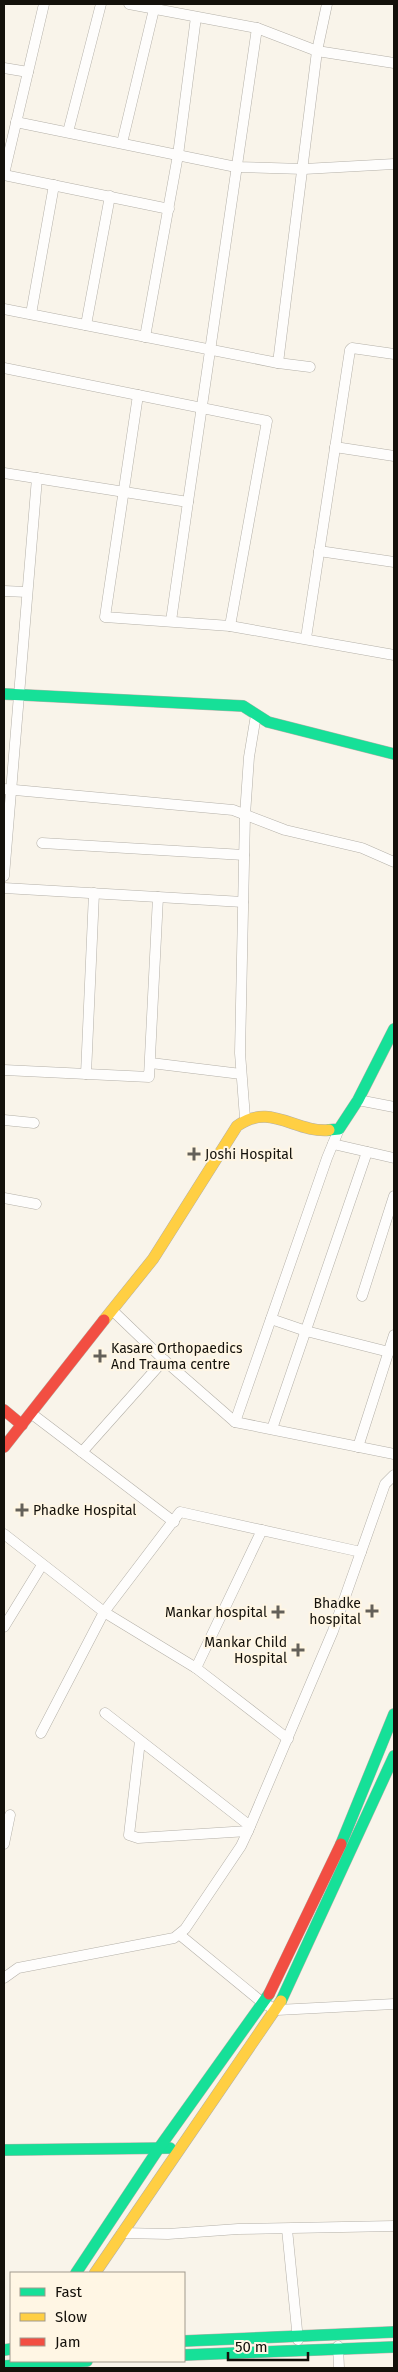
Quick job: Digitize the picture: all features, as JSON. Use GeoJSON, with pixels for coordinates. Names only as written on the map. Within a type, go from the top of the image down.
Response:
{"type":"FeatureCollection","features":[{"type":"Feature","properties":{"kind":"main road"},"geometry":{"type":"LineString","coordinates":[[4,694],[243,706],[268,722],[394,754]]}},
{"type":"Feature","properties":{"kind":"main road"},"geometry":{"type":"LineString","coordinates":[[4,1447],[153,1259],[237,1126],[245,1118],[264,1115],[319,1130],[339,1129],[358,1100],[394,1029]]}},
{"type":"Feature","properties":{"kind":"main road"},"geometry":{"type":"LineString","coordinates":[[4,1410],[22,1425]]}},
{"type":"Feature","properties":{"kind":"main road"},"geometry":{"type":"LineString","coordinates":[[77,2272],[159,2148],[264,2003],[330,1870],[394,1714]]}},
{"type":"Feature","properties":{"kind":"main road"},"geometry":{"type":"LineString","coordinates":[[95,2272],[277,2010],[394,1756]]}},
{"type":"Feature","properties":{"kind":"main road"},"geometry":{"type":"LineString","coordinates":[[4,2150],[182,2148]]}},
{"type":"Feature","properties":{"kind":"main road"},"geometry":{"type":"LineString","coordinates":[[185,2341],[394,2332]]}},
{"type":"Feature","properties":{"kind":"main road"},"geometry":{"type":"LineString","coordinates":[[185,2355],[394,2347]]}},
{"type":"Feature","properties":{"kind":"main road"},"geometry":{"type":"LineString","coordinates":[[4,2366],[37,2362]]}},
{"type":"Feature","properties":{"kind":"street"},"geometry":{"type":"LineString","coordinates":[[44,4],[4,174],[169,209]]}},
{"type":"Feature","properties":{"kind":"street"},"geometry":{"type":"LineString","coordinates":[[68,132],[102,4]]}},
{"type":"Feature","properties":{"kind":"street"},"geometry":{"type":"LineString","coordinates":[[129,4],[154,6],[196,18],[257,28],[317,51],[394,63]]}},
{"type":"Feature","properties":{"kind":"street"},"geometry":{"type":"LineString","coordinates":[[278,363],[304,169],[317,51],[327,4]]}},
{"type":"Feature","properties":{"kind":"street"},"geometry":{"type":"LineString","coordinates":[[122,143],[154,6]]}},
{"type":"Feature","properties":{"kind":"street"},"geometry":{"type":"LineString","coordinates":[[145,337],[178,155],[196,18]]}},
{"type":"Feature","properties":{"kind":"street"},"geometry":{"type":"LineString","coordinates":[[170,621],[257,28]]}},
{"type":"Feature","properties":{"kind":"street"},"geometry":{"type":"LineString","coordinates":[[4,68],[28,72]]}},
{"type":"Feature","properties":{"kind":"street"},"geometry":{"type":"LineString","coordinates":[[16,122],[236,167],[304,169],[394,164]]}},
{"type":"Feature","properties":{"kind":"street"},"geometry":{"type":"LineString","coordinates":[[31,314],[54,185]]}},
{"type":"Feature","properties":{"kind":"street"},"geometry":{"type":"LineString","coordinates":[[86,325],[110,196]]}},
{"type":"Feature","properties":{"kind":"street"},"geometry":{"type":"LineString","coordinates":[[4,309],[278,363],[310,367]]}},
{"type":"Feature","properties":{"kind":"street"},"geometry":{"type":"LineString","coordinates":[[306,638],[350,350],[352,348],[394,354]]}},
{"type":"Feature","properties":{"kind":"street"},"geometry":{"type":"LineString","coordinates":[[4,368],[267,421],[230,626]]}},
{"type":"Feature","properties":{"kind":"street"},"geometry":{"type":"LineString","coordinates":[[138,395],[105,617],[230,626],[394,655]]}},
{"type":"Feature","properties":{"kind":"street"},"geometry":{"type":"LineString","coordinates":[[334,447],[394,456]]}},
{"type":"Feature","properties":{"kind":"street"},"geometry":{"type":"LineString","coordinates":[[4,473],[188,502]]}},
{"type":"Feature","properties":{"kind":"street"},"geometry":{"type":"LineString","coordinates":[[4,876],[7,789],[18,695],[37,478]]}},
{"type":"Feature","properties":{"kind":"street"},"geometry":{"type":"LineString","coordinates":[[319,551],[394,562]]}},
{"type":"Feature","properties":{"kind":"street"},"geometry":{"type":"LineString","coordinates":[[4,591],[27,592]]}},
{"type":"Feature","properties":{"kind":"street"},"geometry":{"type":"LineString","coordinates":[[245,1118],[240,1053],[245,815],[249,757],[256,715]]}},
{"type":"Feature","properties":{"kind":"street"},"geometry":{"type":"LineString","coordinates":[[7,789],[233,810],[286,830],[362,848],[394,862]]}},
{"type":"Feature","properties":{"kind":"street"},"geometry":{"type":"LineString","coordinates":[[42,843],[244,854]]}},
{"type":"Feature","properties":{"kind":"street"},"geometry":{"type":"LineString","coordinates":[[4,888],[243,902]]}},
{"type":"Feature","properties":{"kind":"street"},"geometry":{"type":"LineString","coordinates":[[86,1074],[94,893]]}},
{"type":"Feature","properties":{"kind":"street"},"geometry":{"type":"LineString","coordinates":[[4,1070],[147,1078],[150,1076],[158,897]]}},
{"type":"Feature","properties":{"kind":"street"},"geometry":{"type":"LineString","coordinates":[[151,1063],[241,1074]]}},
{"type":"Feature","properties":{"kind":"street"},"geometry":{"type":"LineString","coordinates":[[358,1100],[394,1107]]}},
{"type":"Feature","properties":{"kind":"street"},"geometry":{"type":"LineString","coordinates":[[4,1120],[34,1123]]}},
{"type":"Feature","properties":{"kind":"street"},"geometry":{"type":"LineString","coordinates":[[235,1422],[339,1129]]}},
{"type":"Feature","properties":{"kind":"street"},"geometry":{"type":"LineString","coordinates":[[333,1144],[394,1158]]}},
{"type":"Feature","properties":{"kind":"street"},"geometry":{"type":"LineString","coordinates":[[272,1429],[367,1152]]}},
{"type":"Feature","properties":{"kind":"street"},"geometry":{"type":"LineString","coordinates":[[362,1296],[394,1196]]}},
{"type":"Feature","properties":{"kind":"street"},"geometry":{"type":"LineString","coordinates":[[4,1198],[36,1204]]}},
{"type":"Feature","properties":{"kind":"street"},"geometry":{"type":"LineString","coordinates":[[112,1310],[164,1360],[235,1422],[394,1454]]}},
{"type":"Feature","properties":{"kind":"street"},"geometry":{"type":"LineString","coordinates":[[271,1319],[306,1331],[389,1352]]}},
{"type":"Feature","properties":{"kind":"street"},"geometry":{"type":"LineString","coordinates":[[358,1447],[394,1335]]}},
{"type":"Feature","properties":{"kind":"street"},"geometry":{"type":"LineString","coordinates":[[82,1452],[164,1360]]}},
{"type":"Feature","properties":{"kind":"street"},"geometry":{"type":"LineString","coordinates":[[32,1414],[174,1522]]}},
{"type":"Feature","properties":{"kind":"street"},"geometry":{"type":"LineString","coordinates":[[4,1978],[18,1968],[174,1938],[180,1935],[242,1846],[333,1631],[385,1484],[394,1475]]}},
{"type":"Feature","properties":{"kind":"street"},"geometry":{"type":"LineString","coordinates":[[41,1733],[104,1612],[180,1512],[361,1552]]}},
{"type":"Feature","properties":{"kind":"street"},"geometry":{"type":"LineString","coordinates":[[196,1668],[262,1530]]}},
{"type":"Feature","properties":{"kind":"street"},"geometry":{"type":"LineString","coordinates":[[4,1534],[104,1612],[196,1668],[288,1739]]}},
{"type":"Feature","properties":{"kind":"street"},"geometry":{"type":"LineString","coordinates":[[4,1627],[42,1565]]}},
{"type":"Feature","properties":{"kind":"street"},"geometry":{"type":"LineString","coordinates":[[105,1714],[249,1829]]}},
{"type":"Feature","properties":{"kind":"street"},"geometry":{"type":"LineString","coordinates":[[140,1741],[129,1835],[138,1838],[249,1829]]}},
{"type":"Feature","properties":{"kind":"street"},"geometry":{"type":"LineString","coordinates":[[4,1844],[10,1815]]}},
{"type":"Feature","properties":{"kind":"street"},"geometry":{"type":"LineString","coordinates":[[180,1935],[264,2003],[277,2010],[394,2004]]}},
{"type":"Feature","properties":{"kind":"street"},"geometry":{"type":"LineString","coordinates":[[122,2233],[168,2234],[238,2229],[394,2226]]}},
{"type":"Feature","properties":{"kind":"street"},"geometry":{"type":"LineString","coordinates":[[287,2229],[300,2350]]}},
{"type":"Feature","properties":{"kind":"street"},"geometry":{"type":"LineString","coordinates":[[337,2334],[339,2368]]}},
{"type":"Feature","properties":{"kind":"traffic: fast"},"geometry":{"type":"LineString","coordinates":[[4,694],[243,706],[268,722],[394,754]]}},
{"type":"Feature","properties":{"kind":"traffic: fast"},"geometry":{"type":"LineString","coordinates":[[329,1130],[339,1129],[358,1100],[394,1029]]}},
{"type":"Feature","properties":{"kind":"traffic: fast"},"geometry":{"type":"LineString","coordinates":[[341,1844],[394,1714]]}},
{"type":"Feature","properties":{"kind":"traffic: fast"},"geometry":{"type":"LineString","coordinates":[[281,2001],[394,1756]]}},
{"type":"Feature","properties":{"kind":"traffic: fast"},"geometry":{"type":"LineString","coordinates":[[77,2272],[159,2148],[269,1994]]}},
{"type":"Feature","properties":{"kind":"traffic: fast"},"geometry":{"type":"LineString","coordinates":[[4,2150],[170,2148]]}},
{"type":"Feature","properties":{"kind":"traffic: fast"},"geometry":{"type":"LineString","coordinates":[[185,2341],[394,2332]]}},
{"type":"Feature","properties":{"kind":"traffic: fast"},"geometry":{"type":"LineString","coordinates":[[185,2355],[394,2347]]}},
{"type":"Feature","properties":{"kind":"traffic: fast"},"geometry":{"type":"LineString","coordinates":[[4,2350],[10,2349]]}},
{"type":"Feature","properties":{"kind":"traffic: fast"},"geometry":{"type":"LineString","coordinates":[[4,2366],[70,2362]]}},
{"type":"Feature","properties":{"kind":"traffic: slow"},"geometry":{"type":"LineString","coordinates":[[104,1320],[153,1259],[237,1126],[249,1119],[261,1117],[283,1120],[317,1130],[329,1130]]}},
{"type":"Feature","properties":{"kind":"traffic: slow"},"geometry":{"type":"LineString","coordinates":[[96,2272],[281,2001]]}},
{"type":"Feature","properties":{"kind":"traffic: jam"},"geometry":{"type":"LineString","coordinates":[[4,1447],[104,1320]]}},
{"type":"Feature","properties":{"kind":"traffic: jam"},"geometry":{"type":"LineString","coordinates":[[4,1410],[22,1425]]}},
{"type":"Feature","properties":{"kind":"traffic: jam"},"geometry":{"type":"LineString","coordinates":[[269,1994],[341,1844]]}},
{"type":"Feature","properties":{"kind":"place","name":"Joshi Hospital"},"geometry":{"type":"Point","coordinates":[194,1154]}},
{"type":"Feature","properties":{"kind":"place","name":"Kasare Orthopaedics And Trauma centre"},"geometry":{"type":"Point","coordinates":[100,1356]}},
{"type":"Feature","properties":{"kind":"place","name":"Phadke Hospital"},"geometry":{"type":"Point","coordinates":[22,1510]}},
{"type":"Feature","properties":{"kind":"place","name":"Bhadke hospital"},"geometry":{"type":"Point","coordinates":[372,1611]}},
{"type":"Feature","properties":{"kind":"place","name":"Mankar hospital"},"geometry":{"type":"Point","coordinates":[278,1612]}},
{"type":"Feature","properties":{"kind":"place","name":"Mankar Child Hospital"},"geometry":{"type":"Point","coordinates":[298,1650]}}]}
